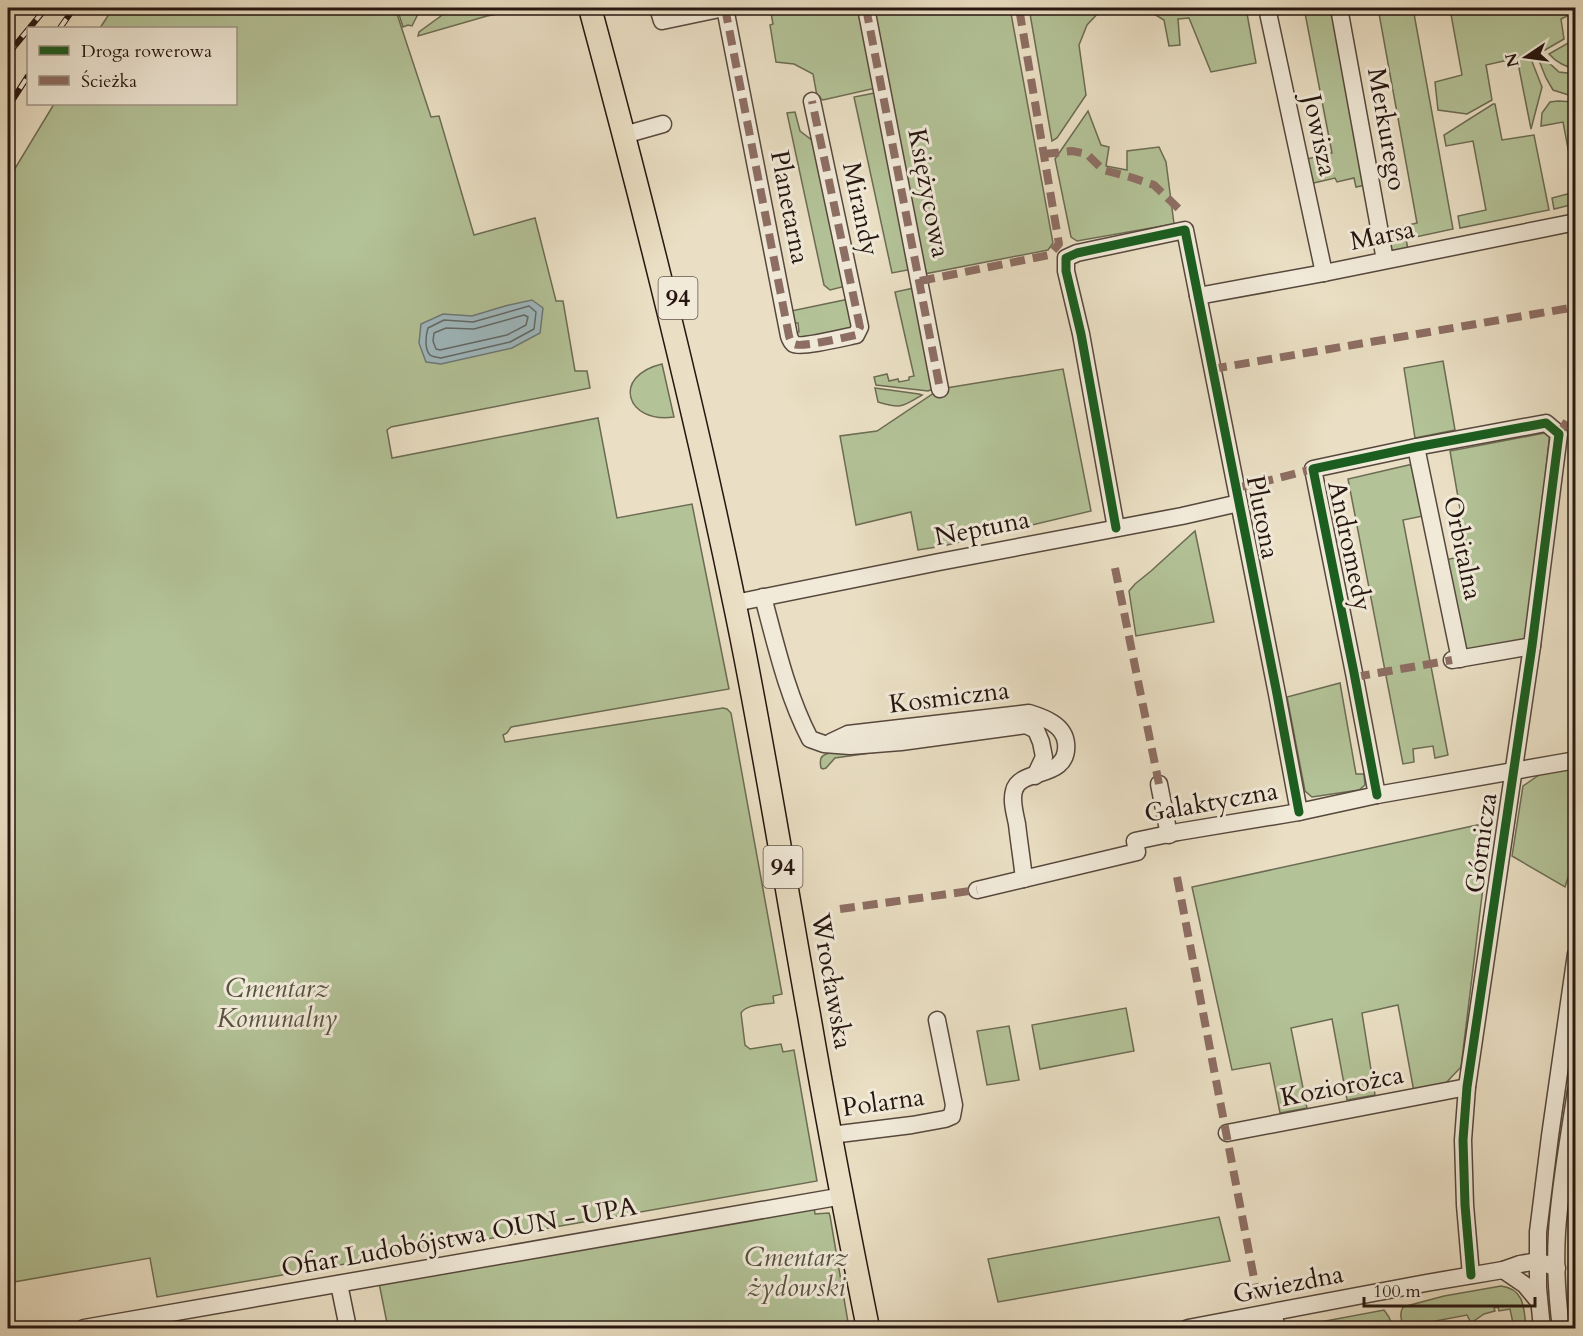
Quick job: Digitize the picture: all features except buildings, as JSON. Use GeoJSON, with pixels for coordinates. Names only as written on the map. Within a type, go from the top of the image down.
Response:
{"type":"FeatureCollection","features":[{"type":"Feature","properties":{"kind":"main road","name":"Wrocławska"},"geometry":{"type":"LineString","coordinates":[[590,8],[706,466],[735,603],[809,1019],[868,1329]]}},
{"type":"Feature","properties":{"kind":"street"},"geometry":{"type":"LineString","coordinates":[[658,8],[662,21],[724,8]]}},
{"type":"Feature","properties":{"kind":"street","name":"Planetarna"},"geometry":{"type":"LineString","coordinates":[[724,8],[791,342],[796,345],[810,344],[856,335],[860,327]]}},
{"type":"Feature","properties":{"kind":"street","name":"Księżycowa"},"geometry":{"type":"LineString","coordinates":[[866,8],[940,389]]}},
{"type":"Feature","properties":{"kind":"street","name":"Jowisza"},"geometry":{"type":"LineString","coordinates":[[1268,8],[1324,273]]}},
{"type":"Feature","properties":{"kind":"street","name":"Merkurego"},"geometry":{"type":"LineString","coordinates":[[1339,8],[1385,260]]}},
{"type":"Feature","properties":{"kind":"street","name":"Mirandy"},"geometry":{"type":"LineString","coordinates":[[812,101],[860,327]]}},
{"type":"Feature","properties":{"kind":"street"},"geometry":{"type":"LineString","coordinates":[[624,135],[663,124]]}},
{"type":"Feature","properties":{"kind":"street","name":"Marsa"},"geometry":{"type":"LineString","coordinates":[[1198,296],[1575,222]]}},
{"type":"Feature","properties":{"kind":"street","name":"Plutona"},"geometry":{"type":"LineString","coordinates":[[1116,528],[1081,334],[1066,271],[1066,258],[1077,253],[1185,230],[1299,812]]}},
{"type":"Feature","properties":{"kind":"street","name":"Andromedy"},"geometry":{"type":"LineString","coordinates":[[1377,795],[1312,469],[1546,423]]}},
{"type":"Feature","properties":{"kind":"street","name":"Górnicza"},"geometry":{"type":"LineString","coordinates":[[1471,1275],[1465,1205],[1463,1140],[1467,1088],[1532,646],[1559,434],[1546,423]]}},
{"type":"Feature","properties":{"kind":"street","name":"Orbitalna"},"geometry":{"type":"LineString","coordinates":[[1416,447],[1456,659],[1532,646]]}},
{"type":"Feature","properties":{"kind":"street","name":"Neptuna"},"geometry":{"type":"LineString","coordinates":[[735,603],[1239,503]]}},
{"type":"Feature","properties":{"kind":"street"},"geometry":{"type":"LineString","coordinates":[[763,597],[782,670],[801,723],[810,739],[824,744],[850,746],[901,742],[1026,725],[1036,730],[1044,757],[1035,776]]}},
{"type":"Feature","properties":{"kind":"street","name":"Kosmiczna"},"geometry":{"type":"LineString","coordinates":[[824,744],[848,734],[1029,713],[1046,718],[1059,727],[1065,735],[1066,756],[1060,764],[1020,782],[1014,791],[1014,808],[1024,879]]}},
{"type":"Feature","properties":{"kind":"street","name":"Galaktyczna"},"geometry":{"type":"LineString","coordinates":[[977,890],[1137,852],[1135,841],[1575,760]]}},
{"type":"Feature","properties":{"kind":"street"},"geometry":{"type":"LineString","coordinates":[[1159,784],[1169,834]]}},
{"type":"Feature","properties":{"kind":"street"},"geometry":{"type":"LineString","coordinates":[[1542,1329],[1539,1302],[1538,1232],[1575,954]]}},
{"type":"Feature","properties":{"kind":"street","name":"Polarna"},"geometry":{"type":"LineString","coordinates":[[831,1135],[912,1125],[952,1116],[954,1111],[937,1020]]}},
{"type":"Feature","properties":{"kind":"street","name":"Koziorożca"},"geometry":{"type":"LineString","coordinates":[[1227,1133],[1467,1088]]}},
{"type":"Feature","properties":{"kind":"street"},"geometry":{"type":"LineString","coordinates":[[1561,1329],[1557,1233],[1575,1091]]}},
{"type":"Feature","properties":{"kind":"street","name":"Ofiar Ludobójstwa OUN - UPA"},"geometry":{"type":"LineString","coordinates":[[84,1329],[843,1196]]}},
{"type":"Feature","properties":{"kind":"street","name":"Gwiezdna"},"geometry":{"type":"LineString","coordinates":[[1188,1329],[1275,1321],[1471,1275],[1503,1270],[1520,1264],[1538,1267]]}},
{"type":"Feature","properties":{"kind":"street"},"geometry":{"type":"LineString","coordinates":[[1538,1267],[1557,1268]]}},
{"type":"Feature","properties":{"kind":"street"},"geometry":{"type":"LineString","coordinates":[[1503,1270],[1525,1285],[1539,1302]]}},
{"type":"Feature","properties":{"kind":"street"},"geometry":{"type":"LineString","coordinates":[[339,1284],[348,1329]]}},
{"type":"Feature","properties":{"kind":"green space","name":"Cmentarz Komunalny"},"geometry":{"type":"Polygon","coordinates":[[[113,8],[395,8],[431,117],[439,116],[474,235],[535,218],[556,301],[563,301],[575,371],[587,371],[590,388],[391,427],[387,430],[392,458],[598,418],[617,518],[692,504],[729,689],[511,727],[503,735],[505,742],[723,708],[731,713],[782,994],[773,996],[774,1003],[751,1006],[741,1013],[745,1045],[750,1049],[781,1044],[783,1052],[794,1050],[817,1181],[157,1297],[150,1258],[8,1283],[8,180],[53,105],[237,105],[237,27],[101,27],[113,8]]]}},
{"type":"Feature","properties":{"kind":"green space"},"geometry":{"type":"Polygon","coordinates":[[[397,8],[421,8],[412,26],[403,27],[397,8]]]}},
{"type":"Feature","properties":{"kind":"green space"},"geometry":{"type":"Polygon","coordinates":[[[452,8],[516,8],[418,36],[419,32],[452,8]]]}},
{"type":"Feature","properties":{"kind":"green space"},"geometry":{"type":"Polygon","coordinates":[[[765,8],[862,8],[876,88],[823,100],[817,96],[813,74],[794,64],[776,62],[770,25],[773,24],[771,13],[767,14],[765,8]]]}},
{"type":"Feature","properties":{"kind":"green space"},"geometry":{"type":"Polygon","coordinates":[[[873,8],[1010,8],[1053,243],[1048,250],[924,274],[873,8]]]}},
{"type":"Feature","properties":{"kind":"green space"},"geometry":{"type":"Polygon","coordinates":[[[1029,8],[1103,8],[1087,25],[1079,45],[1086,95],[1057,138],[1052,141],[1029,8]]]}},
{"type":"Feature","properties":{"kind":"green space"},"geometry":{"type":"Polygon","coordinates":[[[1144,8],[1246,8],[1256,63],[1211,72],[1189,18],[1178,19],[1180,45],[1169,46],[1164,20],[1144,8]]]}},
{"type":"Feature","properties":{"kind":"green space"},"geometry":{"type":"Polygon","coordinates":[[[1304,8],[1334,8],[1366,185],[1356,187],[1354,178],[1337,182],[1335,178],[1309,184],[1303,160],[1332,153],[1304,8]]]}},
{"type":"Feature","properties":{"kind":"green space"},"geometry":{"type":"Polygon","coordinates":[[[1378,8],[1413,8],[1453,229],[1406,239],[1408,249],[1393,251],[1387,247],[1384,231],[1417,223],[1378,8]]]}},
{"type":"Feature","properties":{"kind":"green space"},"geometry":{"type":"Polygon","coordinates":[[[1575,8],[1575,12],[1561,19],[1564,39],[1537,52],[1531,59],[1542,87],[1531,129],[1517,58],[1486,65],[1492,100],[1467,114],[1438,110],[1435,82],[1462,75],[1450,9],[1575,8]]]}},
{"type":"Feature","properties":{"kind":"green space"},"geometry":{"type":"Polygon","coordinates":[[[1568,43],[1575,47],[1575,69],[1561,64],[1549,54],[1568,43]]]}},
{"type":"Feature","properties":{"kind":"green space"},"geometry":{"type":"Polygon","coordinates":[[[1538,58],[1548,62],[1559,72],[1575,74],[1575,97],[1553,90],[1538,58]]]}},
{"type":"Feature","properties":{"kind":"green space"},"geometry":{"type":"Polygon","coordinates":[[[880,92],[913,269],[892,273],[854,97],[880,92]]]}},
{"type":"Feature","properties":{"kind":"green space"},"geometry":{"type":"Polygon","coordinates":[[[1550,102],[1575,102],[1575,185],[1563,122],[1541,126],[1542,113],[1550,102]]]}},
{"type":"Feature","properties":{"kind":"green space"},"geometry":{"type":"Polygon","coordinates":[[[1495,104],[1502,140],[1534,135],[1549,210],[1460,228],[1458,216],[1486,210],[1473,141],[1446,146],[1444,135],[1495,104]]]}},
{"type":"Feature","properties":{"kind":"green space"},"geometry":{"type":"Polygon","coordinates":[[[1088,111],[1101,145],[1109,147],[1106,166],[1127,170],[1127,151],[1159,147],[1166,162],[1174,224],[1077,241],[1071,237],[1055,159],[1088,111]]]}},
{"type":"Feature","properties":{"kind":"green space"},"geometry":{"type":"Polygon","coordinates":[[[795,112],[800,131],[817,144],[846,286],[830,290],[824,285],[787,113],[795,112]]]}},
{"type":"Feature","properties":{"kind":"green space"},"geometry":{"type":"Polygon","coordinates":[[[1575,192],[1575,204],[1554,209],[1552,198],[1575,192]]]}},
{"type":"Feature","properties":{"kind":"green space"},"geometry":{"type":"Polygon","coordinates":[[[914,288],[933,389],[928,391],[876,385],[874,377],[887,374],[889,381],[898,379],[899,382],[909,380],[909,377],[914,376],[895,292],[914,288]]]}},
{"type":"Feature","properties":{"kind":"green space"},"geometry":{"type":"Polygon","coordinates":[[[849,299],[852,329],[803,342],[795,333],[799,332],[798,323],[794,323],[791,311],[849,299]]]}},
{"type":"Feature","properties":{"kind":"green space"},"geometry":{"type":"Polygon","coordinates":[[[1443,361],[1455,430],[1415,438],[1404,368],[1443,361]]]}},
{"type":"Feature","properties":{"kind":"green space"},"geometry":{"type":"Polygon","coordinates":[[[662,364],[674,417],[658,417],[645,413],[636,406],[631,398],[631,388],[636,378],[646,370],[662,364]]]}},
{"type":"Feature","properties":{"kind":"green space"},"geometry":{"type":"Polygon","coordinates":[[[1063,369],[1091,511],[918,550],[911,512],[856,525],[840,436],[877,431],[940,389],[1063,369]]]}},
{"type":"Feature","properties":{"kind":"green space"},"geometry":{"type":"Polygon","coordinates":[[[875,388],[922,395],[901,406],[892,406],[878,402],[875,388]]]}},
{"type":"Feature","properties":{"kind":"green space"},"geometry":{"type":"Polygon","coordinates":[[[1550,432],[1528,640],[1464,653],[1445,560],[1468,555],[1450,451],[1550,432]]]}},
{"type":"Feature","properties":{"kind":"green space"},"geometry":{"type":"Polygon","coordinates":[[[1413,464],[1423,516],[1403,520],[1448,755],[1435,758],[1433,746],[1413,749],[1414,762],[1403,764],[1348,479],[1413,464]]]}},
{"type":"Feature","properties":{"kind":"green space"},"geometry":{"type":"Polygon","coordinates":[[[1195,531],[1214,622],[1136,636],[1129,591],[1195,531]]]}},
{"type":"Feature","properties":{"kind":"green space"},"geometry":{"type":"Polygon","coordinates":[[[1340,683],[1356,774],[1364,774],[1365,785],[1359,790],[1312,797],[1305,791],[1287,697],[1340,683]]]}},
{"type":"Feature","properties":{"kind":"green space"},"geometry":{"type":"Polygon","coordinates":[[[991,736],[835,758],[826,768],[821,768],[821,758],[830,753],[991,736]]]}},
{"type":"Feature","properties":{"kind":"green space"},"geometry":{"type":"Polygon","coordinates":[[[1549,768],[1575,768],[1575,856],[1565,887],[1512,856],[1523,786],[1549,768]]]}},
{"type":"Feature","properties":{"kind":"green space"},"geometry":{"type":"Polygon","coordinates":[[[1491,822],[1461,1067],[1443,1086],[1414,1092],[1398,1005],[1362,1013],[1375,1095],[1347,1100],[1332,1019],[1291,1028],[1307,1108],[1280,1113],[1270,1063],[1232,1070],[1192,887],[1491,822]]]}},
{"type":"Feature","properties":{"kind":"green space"},"geometry":{"type":"Polygon","coordinates":[[[1126,1008],[1134,1051],[1040,1069],[1032,1025],[1126,1008]]]}},
{"type":"Feature","properties":{"kind":"green space"},"geometry":{"type":"Polygon","coordinates":[[[1009,1026],[1019,1080],[987,1085],[977,1031],[1009,1026]]]}},
{"type":"Feature","properties":{"kind":"green space","name":"Cmentarz żydowski"},"geometry":{"type":"Polygon","coordinates":[[[814,1207],[815,1214],[829,1213],[830,1216],[849,1328],[388,1328],[379,1283],[814,1207]]]}},
{"type":"Feature","properties":{"kind":"green space"},"geometry":{"type":"Polygon","coordinates":[[[1219,1217],[1230,1261],[998,1302],[988,1259],[1219,1217]]]}},
{"type":"Feature","properties":{"kind":"green space"},"geometry":{"type":"Polygon","coordinates":[[[1501,1286],[1515,1291],[1522,1301],[1526,1328],[1514,1328],[1510,1309],[1499,1311],[1498,1307],[1494,1308],[1495,1311],[1484,1314],[1471,1323],[1467,1315],[1435,1321],[1435,1328],[1406,1328],[1402,1321],[1403,1307],[1444,1296],[1501,1286]]]}},
{"type":"Feature","properties":{"kind":"green space"},"geometry":{"type":"Polygon","coordinates":[[[1384,1310],[1393,1328],[1304,1328],[1315,1323],[1384,1310]]]}},
{"type":"Feature","properties":{"kind":"water"},"geometry":{"type":"Polygon","coordinates":[[[532,300],[543,308],[540,333],[512,348],[441,364],[426,362],[419,343],[421,324],[443,314],[472,316],[532,300]]]}},
{"type":"Feature","properties":{"kind":"railway"},"geometry":{"type":"LineString","coordinates":[[30,27],[46,8]]}},
{"type":"Feature","properties":{"kind":"railway"},"geometry":{"type":"LineString","coordinates":[[61,27],[74,8]]}},
{"type":"Feature","properties":{"kind":"railway"},"geometry":{"type":"LineString","coordinates":[[8,54],[27,31]]}},
{"type":"Feature","properties":{"kind":"railway"},"geometry":{"type":"LineString","coordinates":[[8,107],[27,78]]}},
{"type":"Feature","properties":{"kind":"marked path"},"geometry":{"type":"LineString","coordinates":[[725,8],[789,336],[793,343],[798,345],[856,335],[860,327],[812,101]]}},
{"type":"Feature","properties":{"kind":"marked path"},"geometry":{"type":"LineString","coordinates":[[866,8],[940,389]]}},
{"type":"Feature","properties":{"kind":"marked path"},"geometry":{"type":"LineString","coordinates":[[920,281],[1049,255],[1059,244],[1019,8]]}},
{"type":"Feature","properties":{"kind":"marked path"},"geometry":{"type":"LineString","coordinates":[[1044,154],[1072,151],[1087,154],[1103,170],[1154,185],[1181,211]]}},
{"type":"Feature","properties":{"kind":"marked path"},"geometry":{"type":"LineString","coordinates":[[1212,369],[1576,307]]}},
{"type":"Feature","properties":{"kind":"marked path"},"geometry":{"type":"LineString","coordinates":[[1559,434],[1567,421],[1576,419]]}},
{"type":"Feature","properties":{"kind":"marked path"},"geometry":{"type":"LineString","coordinates":[[1236,488],[1313,469]]}},
{"type":"Feature","properties":{"kind":"marked path"},"geometry":{"type":"LineString","coordinates":[[1115,568],[1159,784]]}},
{"type":"Feature","properties":{"kind":"marked path"},"geometry":{"type":"LineString","coordinates":[[1355,677],[1452,660]]}},
{"type":"Feature","properties":{"kind":"marked path"},"geometry":{"type":"LineString","coordinates":[[1177,877],[1258,1299]]}},
{"type":"Feature","properties":{"kind":"marked path"},"geometry":{"type":"LineString","coordinates":[[840,909],[977,890]]}},
{"type":"Feature","properties":{"kind":"cycle path"},"geometry":{"type":"LineString","coordinates":[[1116,528],[1081,334],[1066,271],[1066,258],[1077,253],[1185,230],[1299,812]]}},
{"type":"Feature","properties":{"kind":"cycle path"},"geometry":{"type":"LineString","coordinates":[[1377,795],[1313,469],[1546,423],[1559,434],[1532,646],[1467,1087],[1463,1140],[1465,1205],[1471,1275]]}}]}
